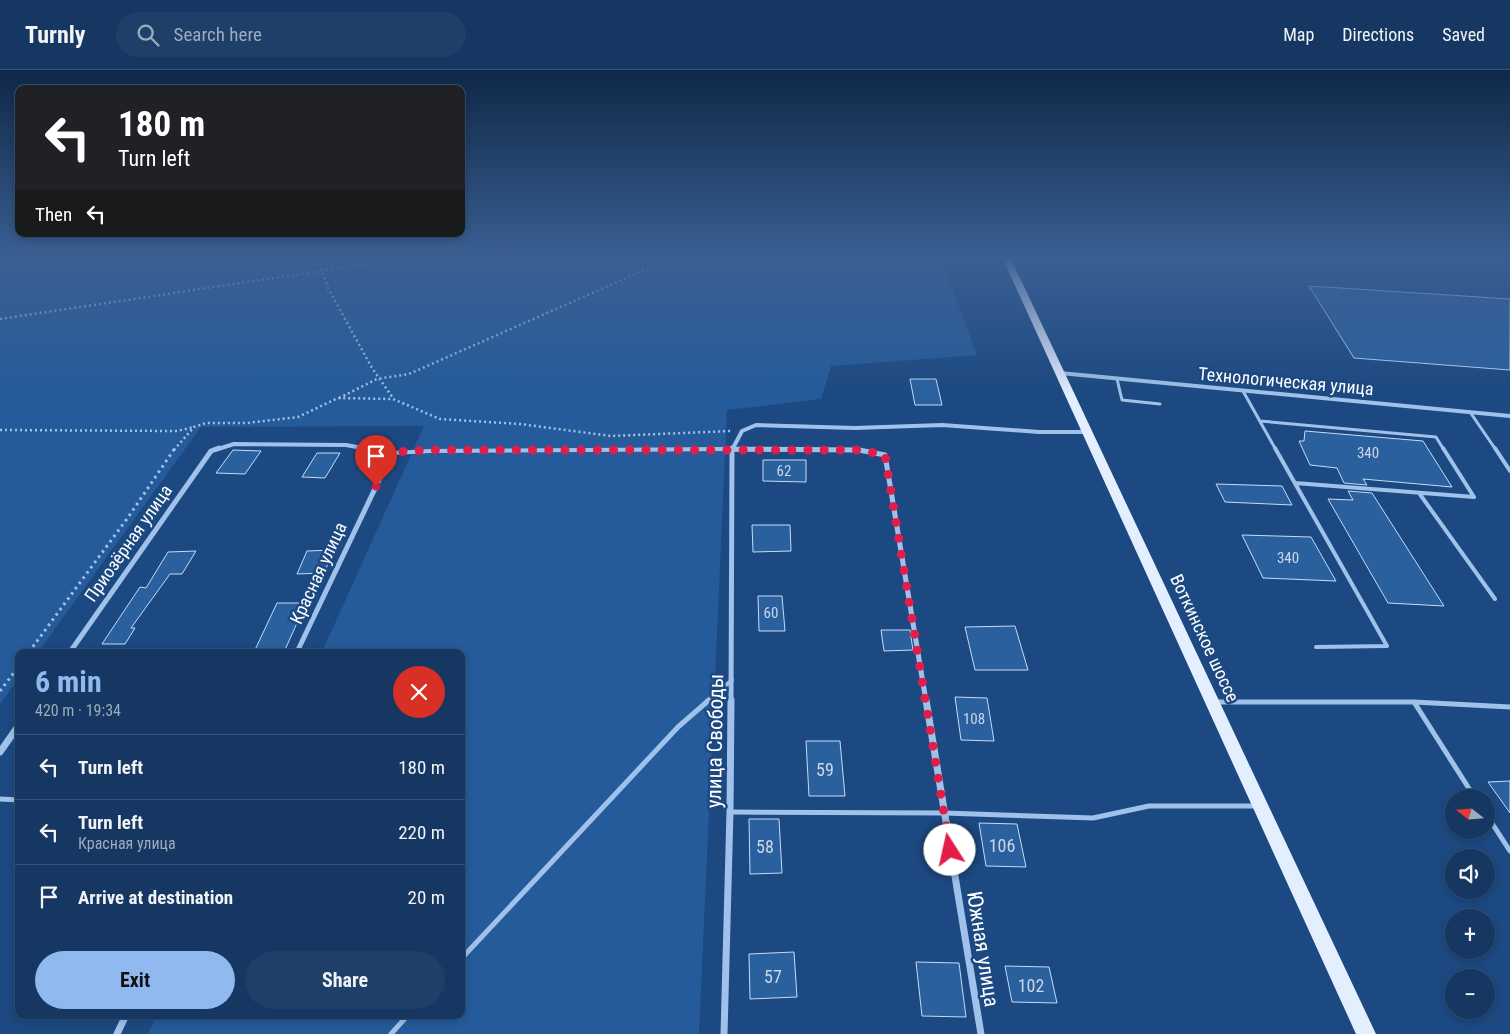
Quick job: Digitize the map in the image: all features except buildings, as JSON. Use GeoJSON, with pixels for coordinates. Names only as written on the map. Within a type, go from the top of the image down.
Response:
{"type":"FeatureCollection","features":[{"type":"Feature","properties":{"kind":"main road","name":"Воткинское шоссе"},"geometry":{"type":"LineString","coordinates":[[1028,304],[1366,1034]]}},
{"type":"Feature","properties":{"kind":"street","name":"Технологическая улица"},"geometry":{"type":"LineString","coordinates":[[1060,373],[1510,416]]}},
{"type":"Feature","properties":{"kind":"street"},"geometry":{"type":"LineString","coordinates":[[732,449],[742,431],[756,425],[855,428],[942,425],[1039,432],[1087,432]]}},
{"type":"Feature","properties":{"kind":"street","name":"Приозёрная улица"},"geometry":{"type":"LineString","coordinates":[[72,649],[210,451],[234,444],[346,445],[392,452]]}},
{"type":"Feature","properties":{"kind":"street","name":"Южная улица"},"geometry":{"type":"LineString","coordinates":[[732,449],[859,450],[885,455],[981,1034]]}},
{"type":"Feature","properties":{"kind":"street","name":"улица Свободы"},"geometry":{"type":"LineString","coordinates":[[724,1034],[732,680],[732,449]]}},
{"type":"Feature","properties":{"kind":"street","name":"Красная улица"},"geometry":{"type":"LineString","coordinates":[[298,649],[392,452]]}},
{"type":"Feature","properties":{"kind":"street"},"geometry":{"type":"LineString","coordinates":[[0,752],[15,731]]}},
{"type":"Feature","properties":{"kind":"street"},"geometry":{"type":"LineString","coordinates":[[117,1034],[124,1019]]}},
{"type":"Feature","properties":{"kind":"lane"},"geometry":{"type":"LineString","coordinates":[[1117,379],[1122,400],[1160,404]]}},
{"type":"Feature","properties":{"kind":"lane"},"geometry":{"type":"LineString","coordinates":[[1243,391],[1387,646],[1316,647]]}},
{"type":"Feature","properties":{"kind":"lane"},"geometry":{"type":"LineString","coordinates":[[1470,412],[1510,471]]}},
{"type":"Feature","properties":{"kind":"lane"},"geometry":{"type":"LineString","coordinates":[[1260,421],[1436,437],[1474,498],[1295,483]]}},
{"type":"Feature","properties":{"kind":"lane"},"geometry":{"type":"LineString","coordinates":[[392,452],[430,450],[732,449]]}},
{"type":"Feature","properties":{"kind":"lane"},"geometry":{"type":"LineString","coordinates":[[1419,493],[1495,599]]}},
{"type":"Feature","properties":{"kind":"lane"},"geometry":{"type":"LineString","coordinates":[[465,955],[678,728],[732,680]]}},
{"type":"Feature","properties":{"kind":"lane"},"geometry":{"type":"LineString","coordinates":[[1212,702],[1414,702],[1510,707]]}},
{"type":"Feature","properties":{"kind":"lane"},"geometry":{"type":"LineString","coordinates":[[1414,702],[1469,789]]}},
{"type":"Feature","properties":{"kind":"lane"},"geometry":{"type":"LineString","coordinates":[[0,799],[15,800]]}},
{"type":"Feature","properties":{"kind":"lane"},"geometry":{"type":"LineString","coordinates":[[730,812],[944,813],[1093,818],[1149,806],[1260,806]]}},
{"type":"Feature","properties":{"kind":"lane"},"geometry":{"type":"LineString","coordinates":[[1495,828],[1510,851]]}},
{"type":"Feature","properties":{"kind":"lane"},"geometry":{"type":"LineString","coordinates":[[391,1034],[404,1019]]}},
{"type":"Feature","properties":{"kind":"path"},"geometry":{"type":"LineString","coordinates":[[0,319],[102,304]]}},
{"type":"Feature","properties":{"kind":"path"},"geometry":{"type":"LineString","coordinates":[[336,304],[377,379],[393,399]]}},
{"type":"Feature","properties":{"kind":"path"},"geometry":{"type":"LineString","coordinates":[[0,430],[177,431],[206,423],[247,423],[298,417],[377,379],[409,374],[567,304]]}},
{"type":"Feature","properties":{"kind":"path"},"geometry":{"type":"LineString","coordinates":[[338,398],[393,399],[440,419],[520,424],[610,436],[714,430],[742,431]]}},
{"type":"Feature","properties":{"kind":"path"},"geometry":{"type":"LineString","coordinates":[[31,649],[129,516],[178,444],[194,427]]}},
{"type":"Feature","properties":{"kind":"path"},"geometry":{"type":"LineString","coordinates":[[0,691],[15,671]]}},
{"type":"Feature","properties":{"kind":"shaded area"},"geometry":{"type":"Polygon","coordinates":[[[0,304],[958,304],[977,355],[831,366],[821,399],[727,410],[699,1034],[148,1034],[155,1019],[465,1019],[465,649],[323,649],[424,426],[201,427],[40,649],[15,649],[15,683],[0,704],[0,304]]]}},
{"type":"Feature","properties":{"kind":"route"},"geometry":{"type":"LineString","coordinates":[[376,486],[392,452],[430,450],[732,449],[859,450],[885,455],[950,850]]}}]}
